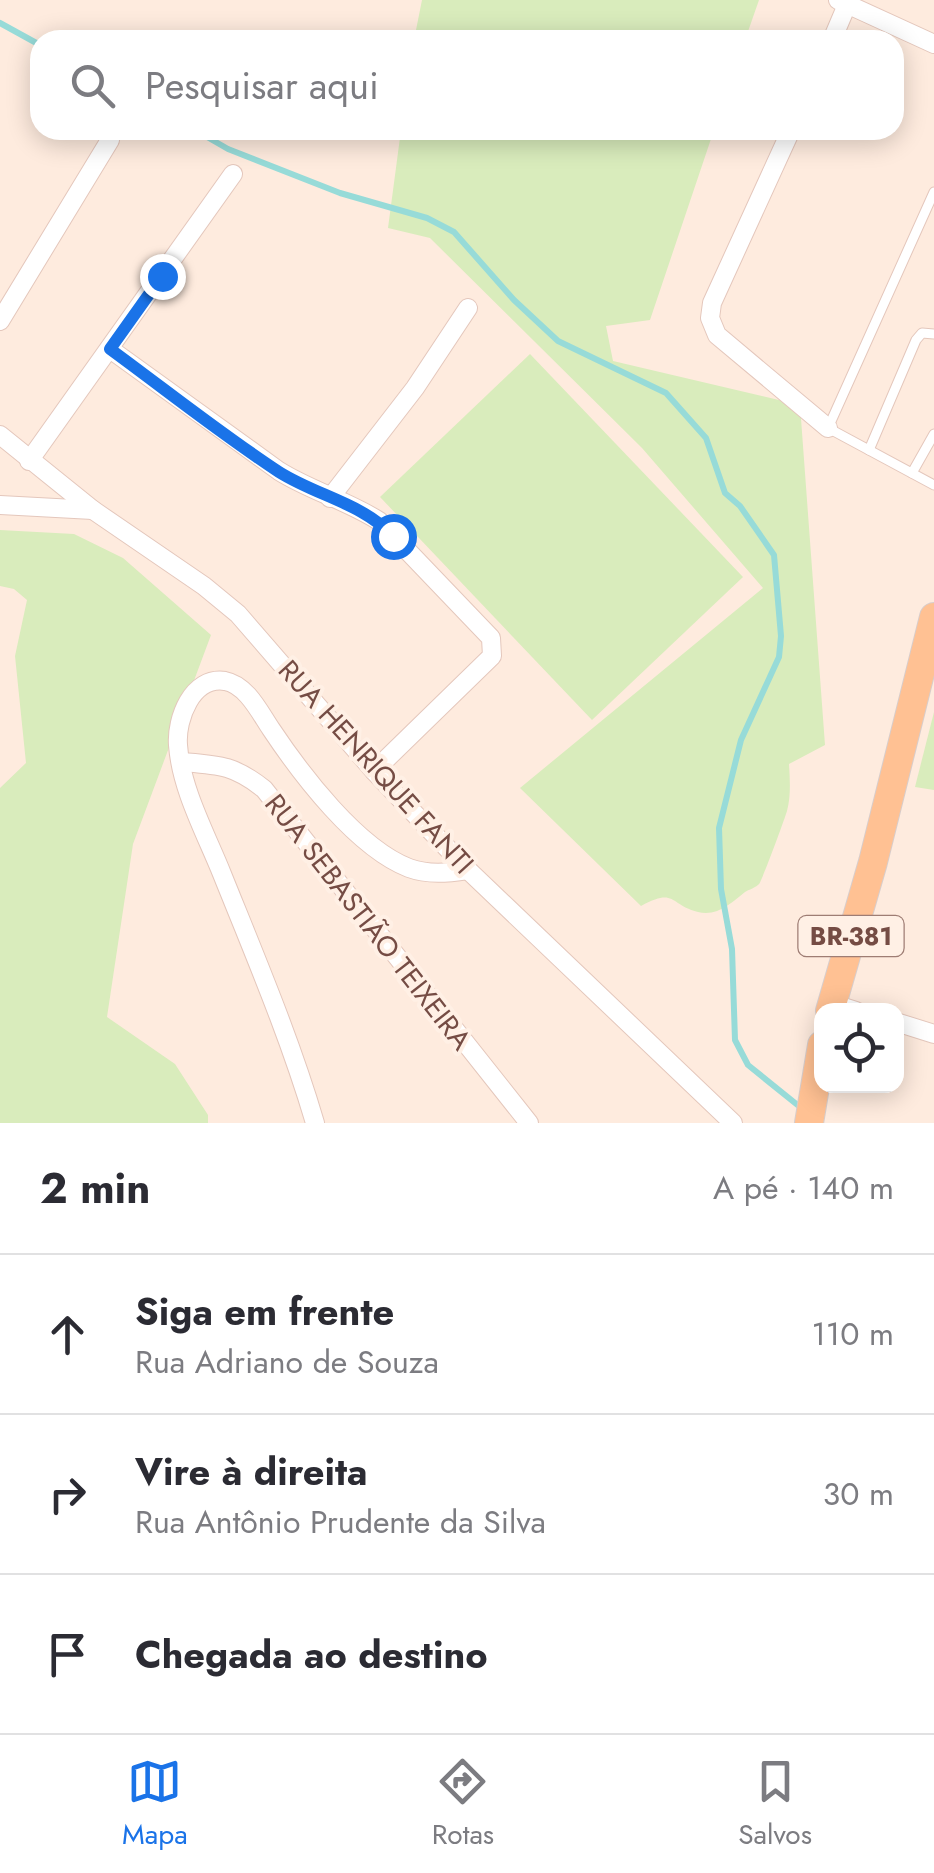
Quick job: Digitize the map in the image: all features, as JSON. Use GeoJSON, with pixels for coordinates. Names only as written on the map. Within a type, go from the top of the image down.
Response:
{"type":"FeatureCollection","features":[{"type":"Feature","properties":{"kind":"main road","name":"BR-381"},"geometry":{"type":"LineString","coordinates":[[840,1003],[934,616]]}},
{"type":"Feature","properties":{"kind":"main road"},"geometry":{"type":"LineString","coordinates":[[809,1113],[814,1087]]}},
{"type":"Feature","properties":{"kind":"street"},"geometry":{"type":"LineString","coordinates":[[835,30],[845,2],[934,44]]}},
{"type":"Feature","properties":{"kind":"street"},"geometry":{"type":"LineString","coordinates":[[0,322],[110,140]]}},
{"type":"Feature","properties":{"kind":"street"},"geometry":{"type":"LineString","coordinates":[[786,140],[712,303],[710,318],[717,335],[828,428]]}},
{"type":"Feature","properties":{"kind":"street"},"geometry":{"type":"LineString","coordinates":[[29,461],[233,174]]}},
{"type":"Feature","properties":{"kind":"street"},"geometry":{"type":"LineString","coordinates":[[330,498],[414,388],[468,308]]}},
{"type":"Feature","properties":{"kind":"street"},"geometry":{"type":"LineString","coordinates":[[110,349],[279,472],[379,521],[491,638],[492,656],[374,771]]}},
{"type":"Feature","properties":{"kind":"street","name":"RUA HENRIQUE FANTI"},"geometry":{"type":"LineString","coordinates":[[0,435],[93,510],[238,614],[374,771],[468,870],[733,1123]]}},
{"type":"Feature","properties":{"kind":"street"},"geometry":{"type":"LineString","coordinates":[[0,505],[93,510]]}},
{"type":"Feature","properties":{"kind":"street"},"geometry":{"type":"LineString","coordinates":[[315,1123],[270,994],[189,790],[178,746],[180,718],[192,695],[208,682],[225,681],[248,696],[299,770],[347,822],[382,852],[410,868],[444,874],[468,870]]}},
{"type":"Feature","properties":{"kind":"street","name":"RUA SEBASTIÃO TEIXEIRA"},"geometry":{"type":"LineString","coordinates":[[182,762],[226,766],[243,772],[264,789],[529,1123]]}},
{"type":"Feature","properties":{"kind":"street"},"geometry":{"type":"LineString","coordinates":[[904,1025],[934,1034]]}},
{"type":"Feature","properties":{"kind":"lane"},"geometry":{"type":"LineString","coordinates":[[934,192],[828,428],[934,485]]}},
{"type":"Feature","properties":{"kind":"lane"},"geometry":{"type":"LineString","coordinates":[[868,450],[916,340],[922,333],[934,334]]}},
{"type":"Feature","properties":{"kind":"lane"},"geometry":{"type":"LineString","coordinates":[[912,473],[934,434]]}},
{"type":"Feature","properties":{"kind":"green space"},"geometry":{"type":"Polygon","coordinates":[[[422,0],[759,0],[748,30],[416,30],[422,0]]]}},
{"type":"Feature","properties":{"kind":"green space"},"geometry":{"type":"Polygon","coordinates":[[[400,140],[711,140],[650,320],[606,326],[613,361],[800,405],[825,745],[789,764],[787,811],[761,880],[718,911],[698,912],[667,898],[641,906],[520,788],[763,588],[642,448],[430,238],[388,228],[400,140]]]}},
{"type":"Feature","properties":{"kind":"green space"},"geometry":{"type":"Polygon","coordinates":[[[530,354],[743,577],[592,720],[380,497],[530,354]]]}},
{"type":"Feature","properties":{"kind":"green space"},"geometry":{"type":"Polygon","coordinates":[[[0,530],[74,534],[123,558],[211,635],[133,844],[107,1017],[175,1064],[208,1115],[208,1123],[0,1123],[0,788],[26,763],[15,656],[27,600],[14,589],[0,586],[0,530]]]}},
{"type":"Feature","properties":{"kind":"green space"},"geometry":{"type":"Polygon","coordinates":[[[934,712],[934,790],[915,787],[934,712]]]}},
{"type":"Feature","properties":{"kind":"waterway"},"geometry":{"type":"LineString","coordinates":[[0,23],[30,40]]}},
{"type":"Feature","properties":{"kind":"waterway"},"geometry":{"type":"LineString","coordinates":[[212,140],[340,193],[427,218],[454,232],[514,300],[558,341],[666,393],[706,438],[725,493],[740,506],[774,555],[781,636],[779,657],[741,740],[719,828],[721,889],[732,949],[735,1040],[748,1065],[805,1111]]}},
{"type":"Feature","properties":{"kind":"route"},"geometry":{"type":"LineString","coordinates":[[162,276],[110,349],[279,472],[363,510],[393,536]]}}]}
